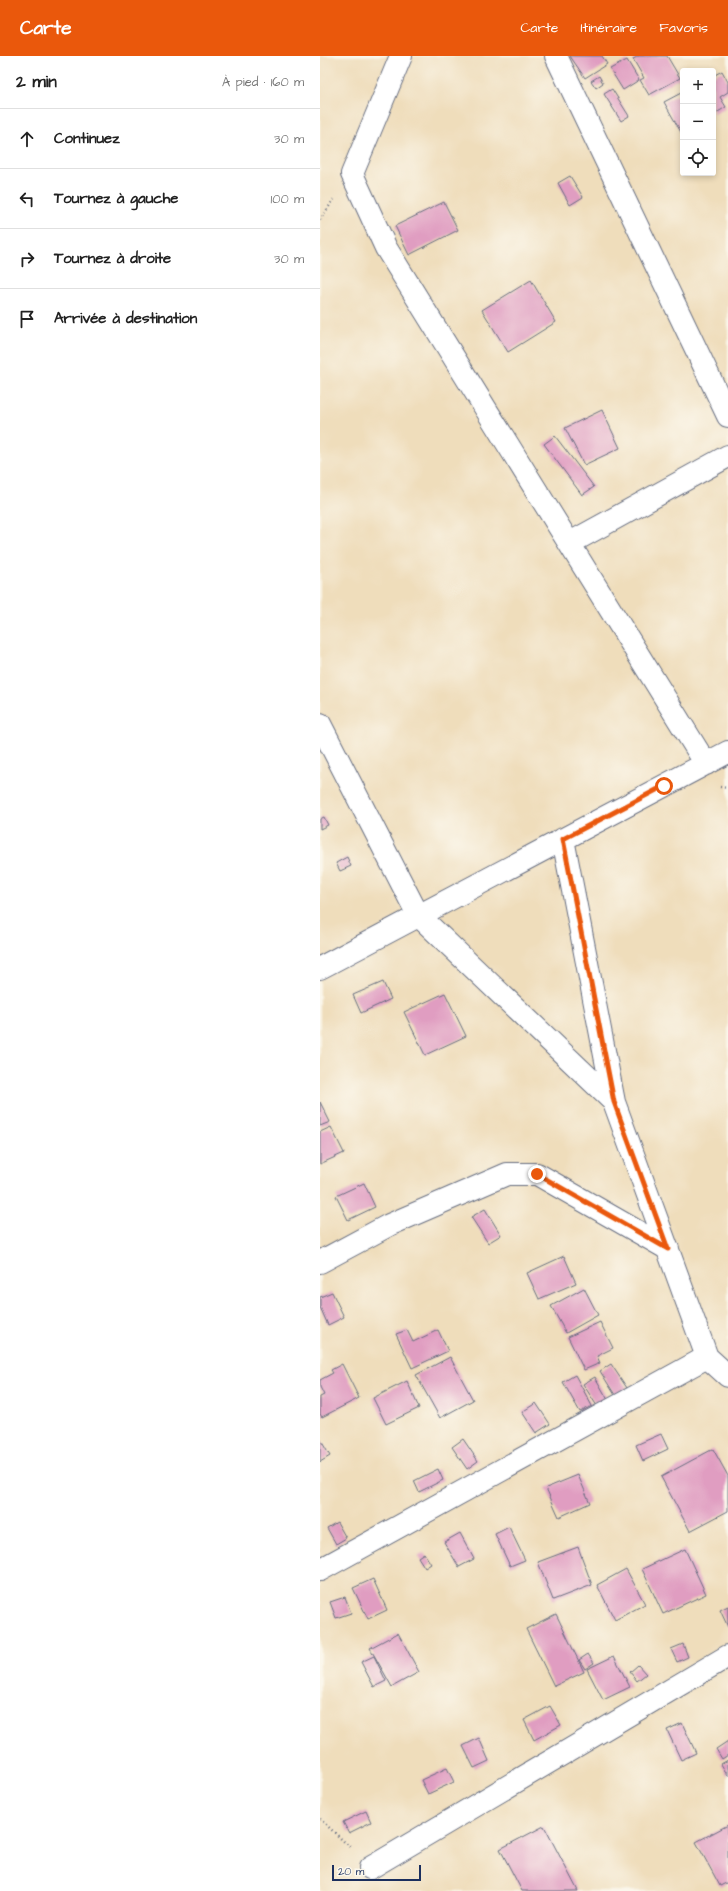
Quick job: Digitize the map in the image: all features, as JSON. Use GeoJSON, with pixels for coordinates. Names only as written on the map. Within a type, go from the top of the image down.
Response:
{"type":"FeatureCollection","features":[{"type":"Feature","properties":{"kind":"street"},"geometry":{"type":"LineString","coordinates":[[401,56],[352,174],[386,248],[706,764]]}},
{"type":"Feature","properties":{"kind":"street"},"geometry":{"type":"LineString","coordinates":[[556,56],[728,416]]}},
{"type":"Feature","properties":{"kind":"street"},"geometry":{"type":"LineString","coordinates":[[570,543],[728,456]]}},
{"type":"Feature","properties":{"kind":"street"},"geometry":{"type":"LineString","coordinates":[[320,724],[418,915],[614,1102]]}},
{"type":"Feature","properties":{"kind":"street"},"geometry":{"type":"LineString","coordinates":[[320,968],[728,752]]}},
{"type":"Feature","properties":{"kind":"street"},"geometry":{"type":"LineString","coordinates":[[563,839],[614,1102],[707,1357],[728,1376]]}},
{"type":"Feature","properties":{"kind":"street"},"geometry":{"type":"LineString","coordinates":[[320,1262],[389,1225],[507,1174],[537,1174],[668,1249]]}},
{"type":"Feature","properties":{"kind":"street"},"geometry":{"type":"LineString","coordinates":[[320,1570],[707,1357]]}},
{"type":"Feature","properties":{"kind":"street"},"geometry":{"type":"LineString","coordinates":[[370,1868],[728,1656]]}},
{"type":"Feature","properties":{"kind":"path"},"geometry":{"type":"LineString","coordinates":[[320,1820],[331,1828]]}},
{"type":"Feature","properties":{"kind":"building"},"geometry":{"type":"Polygon","coordinates":[[[570,56],[602,56],[607,64],[585,78],[570,56]]]}},
{"type":"Feature","properties":{"kind":"building"},"geometry":{"type":"Polygon","coordinates":[[[639,56],[667,56],[680,78],[649,95],[640,80],[644,78],[633,59],[639,56]]]}},
{"type":"Feature","properties":{"kind":"building"},"geometry":{"type":"Polygon","coordinates":[[[627,60],[639,80],[623,90],[610,69],[627,60]]]}},
{"type":"Feature","properties":{"kind":"building"},"geometry":{"type":"Polygon","coordinates":[[[722,71],[728,82],[728,92],[720,97],[726,107],[716,113],[716,104],[716,74],[722,71]]]}},
{"type":"Feature","properties":{"kind":"building"},"geometry":{"type":"Polygon","coordinates":[[[599,76],[603,83],[596,88],[591,81],[599,76]]]}},
{"type":"Feature","properties":{"kind":"building"},"geometry":{"type":"Polygon","coordinates":[[[612,89],[629,116],[621,121],[604,94],[612,89]]]}},
{"type":"Feature","properties":{"kind":"building"},"geometry":{"type":"Polygon","coordinates":[[[680,94],[680,130],[664,102],[680,94]]]}},
{"type":"Feature","properties":{"kind":"building"},"geometry":{"type":"Polygon","coordinates":[[[570,176],[583,197],[570,205],[558,183],[570,176]]]}},
{"type":"Feature","properties":{"kind":"building"},"geometry":{"type":"Polygon","coordinates":[[[444,202],[458,230],[409,255],[395,226],[444,202]]]}},
{"type":"Feature","properties":{"kind":"building"},"geometry":{"type":"Polygon","coordinates":[[[531,280],[556,322],[508,352],[482,310],[531,280]]]}},
{"type":"Feature","properties":{"kind":"building"},"geometry":{"type":"Polygon","coordinates":[[[602,410],[620,448],[584,465],[565,428],[602,410]]]}},
{"type":"Feature","properties":{"kind":"building"},"geometry":{"type":"Polygon","coordinates":[[[555,436],[594,487],[582,495],[544,444],[555,436]]]}},
{"type":"Feature","properties":{"kind":"building"},"geometry":{"type":"Polygon","coordinates":[[[324,817],[328,825],[320,829],[320,819],[324,817]]]}},
{"type":"Feature","properties":{"kind":"building"},"geometry":{"type":"Polygon","coordinates":[[[347,857],[351,866],[340,871],[336,863],[347,857]]]}},
{"type":"Feature","properties":{"kind":"building"},"geometry":{"type":"Polygon","coordinates":[[[383,982],[391,999],[361,1013],[353,995],[383,982]]]}},
{"type":"Feature","properties":{"kind":"building"},"geometry":{"type":"Polygon","coordinates":[[[445,993],[466,1036],[425,1055],[404,1012],[445,993]]]}},
{"type":"Feature","properties":{"kind":"building"},"geometry":{"type":"Polygon","coordinates":[[[320,1102],[330,1122],[320,1126],[320,1102]]]}},
{"type":"Feature","properties":{"kind":"building"},"geometry":{"type":"Polygon","coordinates":[[[331,1127],[344,1153],[320,1164],[320,1132],[331,1127]]]}},
{"type":"Feature","properties":{"kind":"building"},"geometry":{"type":"Polygon","coordinates":[[[364,1183],[375,1207],[348,1220],[336,1196],[364,1183]]]}},
{"type":"Feature","properties":{"kind":"building"},"geometry":{"type":"Polygon","coordinates":[[[485,1209],[501,1235],[488,1243],[471,1217],[485,1209]]]}},
{"type":"Feature","properties":{"kind":"building"},"geometry":{"type":"Polygon","coordinates":[[[564,1256],[576,1283],[539,1299],[527,1273],[564,1256]]]}},
{"type":"Feature","properties":{"kind":"building"},"geometry":{"type":"Polygon","coordinates":[[[584,1288],[598,1315],[566,1333],[551,1306],[584,1288]]]}},
{"type":"Feature","properties":{"kind":"building"},"geometry":{"type":"Polygon","coordinates":[[[332,1292],[344,1317],[328,1325],[320,1307],[320,1297],[332,1292]]]}},
{"type":"Feature","properties":{"kind":"building"},"geometry":{"type":"Polygon","coordinates":[[[600,1322],[613,1348],[597,1356],[600,1363],[584,1370],[568,1337],[600,1322]]]}},
{"type":"Feature","properties":{"kind":"building"},"geometry":{"type":"Polygon","coordinates":[[[407,1330],[413,1342],[438,1330],[448,1351],[412,1368],[396,1334],[407,1330]]]}},
{"type":"Feature","properties":{"kind":"building"},"geometry":{"type":"Polygon","coordinates":[[[450,1357],[473,1400],[440,1418],[416,1375],[450,1357]]]}},
{"type":"Feature","properties":{"kind":"building"},"geometry":{"type":"Polygon","coordinates":[[[342,1364],[359,1398],[322,1417],[320,1414],[320,1397],[324,1395],[320,1387],[320,1380],[333,1373],[331,1370],[342,1364]]]}},
{"type":"Feature","properties":{"kind":"building"},"geometry":{"type":"Polygon","coordinates":[[[611,1364],[627,1388],[615,1395],[600,1371],[611,1364]]]}},
{"type":"Feature","properties":{"kind":"building"},"geometry":{"type":"Polygon","coordinates":[[[575,1375],[592,1406],[580,1412],[563,1382],[575,1375]]]}},
{"type":"Feature","properties":{"kind":"building"},"geometry":{"type":"Polygon","coordinates":[[[595,1377],[608,1400],[597,1406],[583,1384],[595,1377]]]}},
{"type":"Feature","properties":{"kind":"building"},"geometry":{"type":"Polygon","coordinates":[[[407,1381],[419,1408],[386,1424],[373,1398],[407,1381]]]}},
{"type":"Feature","properties":{"kind":"building"},"geometry":{"type":"Polygon","coordinates":[[[536,1403],[550,1424],[536,1433],[522,1412],[536,1403]]]}},
{"type":"Feature","properties":{"kind":"building"},"geometry":{"type":"Polygon","coordinates":[[[661,1434],[668,1449],[643,1461],[636,1445],[661,1434]]]}},
{"type":"Feature","properties":{"kind":"building"},"geometry":{"type":"Polygon","coordinates":[[[320,1439],[330,1456],[320,1462],[320,1439]]]}},
{"type":"Feature","properties":{"kind":"building"},"geometry":{"type":"Polygon","coordinates":[[[463,1439],[478,1461],[467,1469],[452,1447],[463,1439]]]}},
{"type":"Feature","properties":{"kind":"building"},"geometry":{"type":"Polygon","coordinates":[[[713,1449],[728,1476],[728,1511],[690,1531],[661,1477],[713,1449]]]}},
{"type":"Feature","properties":{"kind":"building"},"geometry":{"type":"Polygon","coordinates":[[[438,1469],[443,1480],[419,1492],[414,1481],[438,1469]]]}},
{"type":"Feature","properties":{"kind":"building"},"geometry":{"type":"Polygon","coordinates":[[[578,1475],[590,1503],[559,1517],[546,1488],[578,1475]]]}},
{"type":"Feature","properties":{"kind":"building"},"geometry":{"type":"Polygon","coordinates":[[[337,1522],[346,1538],[336,1544],[327,1528],[337,1522]]]}},
{"type":"Feature","properties":{"kind":"building"},"geometry":{"type":"Polygon","coordinates":[[[509,1527],[525,1560],[510,1566],[495,1534],[509,1527]]]}},
{"type":"Feature","properties":{"kind":"building"},"geometry":{"type":"Polygon","coordinates":[[[460,1533],[474,1559],[459,1567],[444,1542],[460,1533]]]}},
{"type":"Feature","properties":{"kind":"building"},"geometry":{"type":"Polygon","coordinates":[[[578,1547],[592,1585],[553,1600],[538,1562],[578,1547]]]}},
{"type":"Feature","properties":{"kind":"building"},"geometry":{"type":"Polygon","coordinates":[[[685,1549],[706,1594],[663,1614],[642,1569],[685,1549]]]}},
{"type":"Feature","properties":{"kind":"building"},"geometry":{"type":"Polygon","coordinates":[[[424,1553],[431,1564],[425,1568],[418,1557],[424,1553]]]}},
{"type":"Feature","properties":{"kind":"building"},"geometry":{"type":"Polygon","coordinates":[[[626,1569],[645,1604],[615,1620],[597,1585],[626,1569]]]}},
{"type":"Feature","properties":{"kind":"building"},"geometry":{"type":"Polygon","coordinates":[[[373,1579],[387,1610],[368,1619],[353,1588],[373,1579]]]}},
{"type":"Feature","properties":{"kind":"building"},"geometry":{"type":"Polygon","coordinates":[[[345,1597],[351,1613],[336,1618],[330,1602],[345,1597]]]}},
{"type":"Feature","properties":{"kind":"building"},"geometry":{"type":"Polygon","coordinates":[[[728,1606],[728,1627],[720,1610],[728,1606]]]}},
{"type":"Feature","properties":{"kind":"building"},"geometry":{"type":"Polygon","coordinates":[[[556,1614],[584,1672],[554,1686],[526,1629],[556,1614]]]}},
{"type":"Feature","properties":{"kind":"building"},"geometry":{"type":"Polygon","coordinates":[[[398,1633],[419,1672],[392,1687],[370,1648],[398,1633]]]}},
{"type":"Feature","properties":{"kind":"building"},"geometry":{"type":"Polygon","coordinates":[[[683,1644],[688,1657],[677,1662],[671,1649],[683,1644]]]}},
{"type":"Feature","properties":{"kind":"building"},"geometry":{"type":"Polygon","coordinates":[[[588,1654],[594,1663],[585,1669],[579,1660],[588,1654]]]}},
{"type":"Feature","properties":{"kind":"building"},"geometry":{"type":"Polygon","coordinates":[[[374,1656],[386,1681],[374,1687],[361,1662],[374,1656]]]}},
{"type":"Feature","properties":{"kind":"building"},"geometry":{"type":"Polygon","coordinates":[[[614,1656],[630,1687],[603,1700],[587,1669],[614,1656]]]}},
{"type":"Feature","properties":{"kind":"building"},"geometry":{"type":"Polygon","coordinates":[[[638,1665],[646,1674],[637,1681],[630,1672],[638,1665]]]}},
{"type":"Feature","properties":{"kind":"building"},"geometry":{"type":"Polygon","coordinates":[[[550,1706],[561,1725],[534,1740],[524,1720],[550,1706]]]}},
{"type":"Feature","properties":{"kind":"building"},"geometry":{"type":"Polygon","coordinates":[[[682,1723],[696,1753],[681,1760],[667,1730],[682,1723]]]}},
{"type":"Feature","properties":{"kind":"building"},"geometry":{"type":"Polygon","coordinates":[[[479,1738],[489,1761],[474,1768],[463,1746],[479,1738]]]}},
{"type":"Feature","properties":{"kind":"building"},"geometry":{"type":"Polygon","coordinates":[[[728,1741],[728,1755],[722,1759],[716,1749],[728,1741]]]}},
{"type":"Feature","properties":{"kind":"building"},"geometry":{"type":"Polygon","coordinates":[[[728,1760],[728,1776],[721,1764],[728,1760]]]}},
{"type":"Feature","properties":{"kind":"building"},"geometry":{"type":"Polygon","coordinates":[[[447,1768],[454,1782],[428,1794],[421,1780],[447,1768]]]}},
{"type":"Feature","properties":{"kind":"building"},"geometry":{"type":"Polygon","coordinates":[[[366,1811],[371,1822],[349,1833],[343,1822],[366,1811]]]}},
{"type":"Feature","properties":{"kind":"building"},"geometry":{"type":"Polygon","coordinates":[[[728,1825],[728,1882],[720,1886],[696,1842],[728,1825]]]}},
{"type":"Feature","properties":{"kind":"building"},"geometry":{"type":"Polygon","coordinates":[[[544,1826],[578,1891],[522,1891],[500,1849],[544,1826]]]}},
{"type":"Feature","properties":{"kind":"route"},"geometry":{"type":"LineString","coordinates":[[537,1174],[668,1249],[614,1102],[563,839],[664,786]]}}]}
